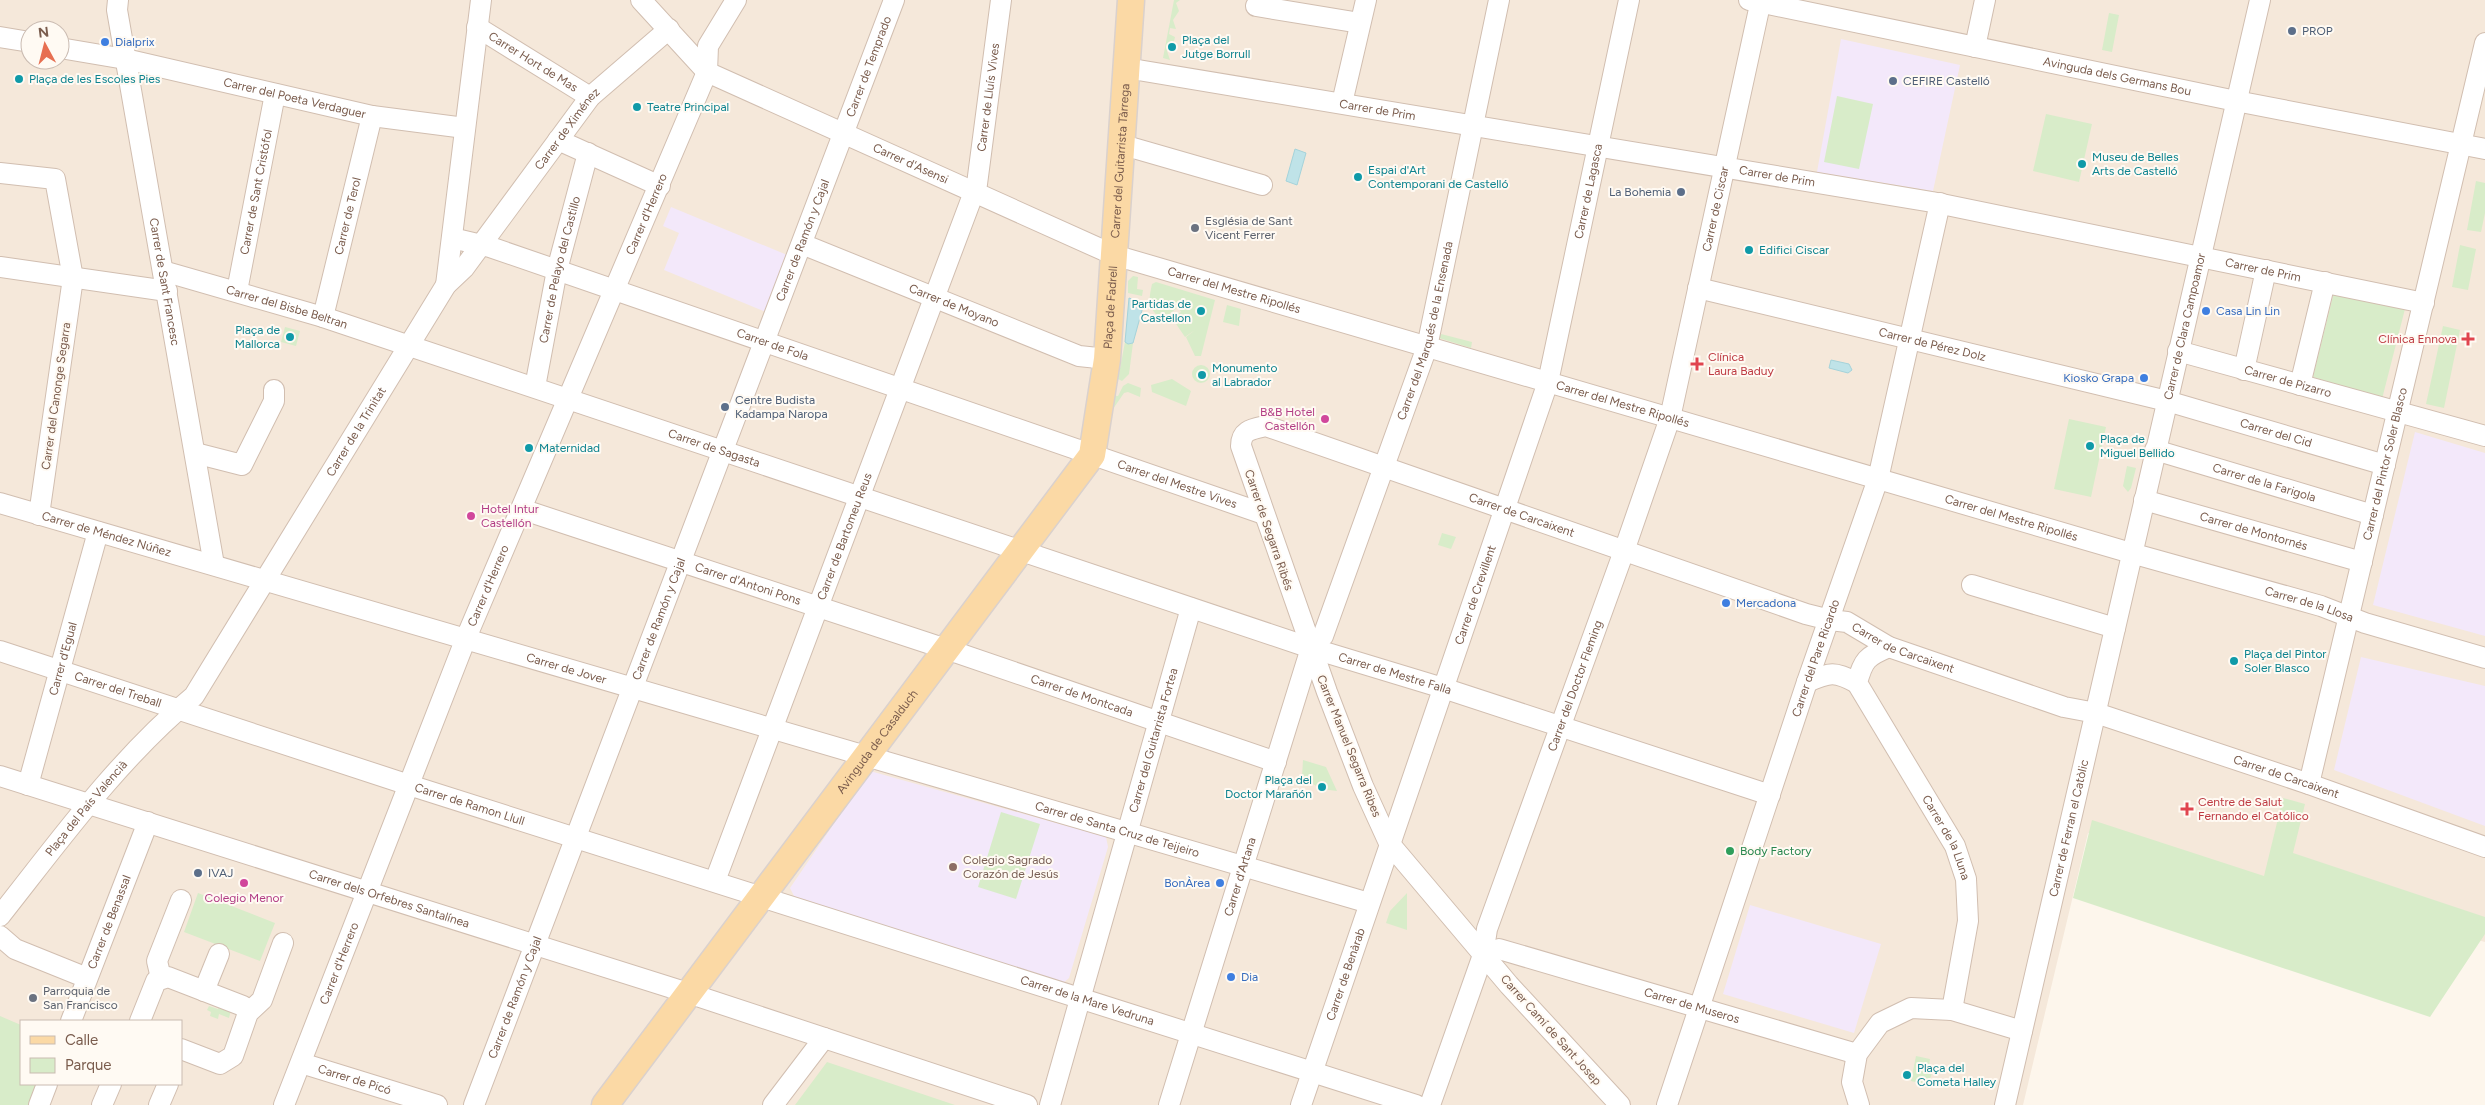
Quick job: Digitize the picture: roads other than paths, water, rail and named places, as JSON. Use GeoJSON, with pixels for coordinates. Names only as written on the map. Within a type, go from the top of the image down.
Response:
{"type":"FeatureCollection","features":[{"type":"Feature","properties":{"kind":"main road"},"geometry":{"type":"LineString","coordinates":[[1126,68],[1131,0]]}},
{"type":"Feature","properties":{"kind":"main road","name":"Carrer del Guitarrista Tàrrega"},"geometry":{"type":"LineString","coordinates":[[1114,255],[1123,145],[1126,68]]}},
{"type":"Feature","properties":{"kind":"main road","name":"Plaça de Fadrell"},"geometry":{"type":"LineString","coordinates":[[1107,360],[1114,255]]}},
{"type":"Feature","properties":{"kind":"main road","name":"Avinguda de Casalduch"},"geometry":{"type":"LineString","coordinates":[[605,1105],[1092,455],[1107,360]]}},
{"type":"Feature","properties":{"kind":"street","name":"Carrer de Sant Francesc"},"geometry":{"type":"LineString","coordinates":[[118,0],[116,10],[214,564]]}},
{"type":"Feature","properties":{"kind":"street","name":"Carrer de la Trinitat"},"geometry":{"type":"LineString","coordinates":[[446,285],[481,0]]}},
{"type":"Feature","properties":{"kind":"street"},"geometry":{"type":"LineString","coordinates":[[641,0],[707,72]]}},
{"type":"Feature","properties":{"kind":"street"},"geometry":{"type":"LineString","coordinates":[[707,72],[708,46],[736,0]]}},
{"type":"Feature","properties":{"kind":"street","name":"Carrer de Temprado"},"geometry":{"type":"LineString","coordinates":[[844,134],[894,0]]}},
{"type":"Feature","properties":{"kind":"street","name":"Carrer de Lluís Vives"},"geometry":{"type":"LineString","coordinates":[[974,192],[977,184],[1001,0]]}},
{"type":"Feature","properties":{"kind":"street"},"geometry":{"type":"LineString","coordinates":[[1342,103],[1366,0]]}},
{"type":"Feature","properties":{"kind":"street","name":"Carrer del Marqués de la Ensenada"},"geometry":{"type":"LineString","coordinates":[[1311,648],[1323,636],[1426,347],[1499,0]]}},
{"type":"Feature","properties":{"kind":"street","name":"Carrer de Lagasca"},"geometry":{"type":"LineString","coordinates":[[1548,382],[1629,0]]}},
{"type":"Feature","properties":{"kind":"street"},"geometry":{"type":"LineString","coordinates":[[1975,47],[1985,0]]}},
{"type":"Feature","properties":{"kind":"street","name":"Carrer de Clara Campoamor"},"geometry":{"type":"LineString","coordinates":[[2132,553],[2260,0]]}},
{"type":"Feature","properties":{"kind":"street","name":"Avinguda dels Germans Bou"},"geometry":{"type":"LineString","coordinates":[[1757,1],[2236,101],[2485,149]]}},
{"type":"Feature","properties":{"kind":"street","name":"Carrer de Ciscar"},"geometry":{"type":"LineString","coordinates":[[1670,418],[1724,167],[1757,1]]}},
{"type":"Feature","properties":{"kind":"street"},"geometry":{"type":"LineString","coordinates":[[1256,6],[1360,23]]}},
{"type":"Feature","properties":{"kind":"street","name":"Carrer Hort de Mas"},"geometry":{"type":"LineString","coordinates":[[477,27],[590,97]]}},
{"type":"Feature","properties":{"kind":"street","name":"Carrer de Ximénez"},"geometry":{"type":"LineString","coordinates":[[482,244],[590,97],[668,29]]}},
{"type":"Feature","properties":{"kind":"street"},"geometry":{"type":"LineString","coordinates":[[0,37],[20,40]]}},
{"type":"Feature","properties":{"kind":"street","name":"Carrer del Pintor Soler Blasco"},"geometry":{"type":"LineString","coordinates":[[2308,784],[2485,43]]}},
{"type":"Feature","properties":{"kind":"street","name":"Carrer del Poeta Verdaguer"},"geometry":{"type":"LineString","coordinates":[[70,50],[125,59],[372,116],[465,128]]}},
{"type":"Feature","properties":{"kind":"street","name":"Carrer de Prim"},"geometry":{"type":"LineString","coordinates":[[1126,68],[1940,203],[2424,303]]}},
{"type":"Feature","properties":{"kind":"street","name":"Carrer d'Asensi"},"geometry":{"type":"LineString","coordinates":[[707,72],[1114,255]]}},
{"type":"Feature","properties":{"kind":"street","name":"Carrer d'Herrero"},"geometry":{"type":"LineString","coordinates":[[284,1105],[466,638],[707,72]]}},
{"type":"Feature","properties":{"kind":"street","name":"Carrer de Sant Cristófol"},"geometry":{"type":"LineString","coordinates":[[237,291],[275,94]]}},
{"type":"Feature","properties":{"kind":"street","name":"Carrer de Terol"},"geometry":{"type":"LineString","coordinates":[[323,317],[372,116]]}},
{"type":"Feature","properties":{"kind":"street","name":"Carrer de Ramón y Cajal"},"geometry":{"type":"LineString","coordinates":[[474,1105],[844,134]]}},
{"type":"Feature","properties":{"kind":"street"},"geometry":{"type":"LineString","coordinates":[[558,140],[660,186]]}},
{"type":"Feature","properties":{"kind":"street"},"geometry":{"type":"LineString","coordinates":[[1123,145],[1262,185]]}},
{"type":"Feature","properties":{"kind":"street","name":"Carrer de Pelayo del Castillo"},"geometry":{"type":"LineString","coordinates":[[535,387],[557,270],[588,153]]}},
{"type":"Feature","properties":{"kind":"street"},"geometry":{"type":"LineString","coordinates":[[0,173],[55,179],[73,278]]}},
{"type":"Feature","properties":{"kind":"street","name":"Carrer de Bartomeu Reus"},"geometry":{"type":"LineString","coordinates":[[714,881],[974,192]]}},
{"type":"Feature","properties":{"kind":"street","name":"Carrer del Pare Ricardo"},"geometry":{"type":"LineString","coordinates":[[1667,1105],[1807,682],[1878,479],[1940,203]]}},
{"type":"Feature","properties":{"kind":"street","name":"Carrer de Fola"},"geometry":{"type":"LineString","coordinates":[[452,238],[482,244],[1092,455]]}},
{"type":"Feature","properties":{"kind":"street","name":"Carrer de la Trinitat"},"geometry":{"type":"LineString","coordinates":[[178,709],[194,696],[446,285],[464,268],[482,244]]}},
{"type":"Feature","properties":{"kind":"street","name":"Carrer de Moyano"},"geometry":{"type":"LineString","coordinates":[[802,244],[1080,356],[1107,360]]}},
{"type":"Feature","properties":{"kind":"street","name":"Carrer del Mestre Ripollés"},"geometry":{"type":"LineString","coordinates":[[1114,255],[2132,553]]}},
{"type":"Feature","properties":{"kind":"street"},"geometry":{"type":"LineString","coordinates":[[0,267],[167,291]]}},
{"type":"Feature","properties":{"kind":"street"},"geometry":{"type":"LineString","coordinates":[[2244,370],[2266,270]]}},
{"type":"Feature","properties":{"kind":"street","name":"Carrer del Bisbe Beltran"},"geometry":{"type":"LineString","coordinates":[[163,271],[237,291],[409,345]]}},
{"type":"Feature","properties":{"kind":"street","name":"Carrer del Canonge Segarra"},"geometry":{"type":"LineString","coordinates":[[39,515],[73,278]]}},
{"type":"Feature","properties":{"kind":"street"},"geometry":{"type":"LineString","coordinates":[[2300,385],[2325,282]]}},
{"type":"Feature","properties":{"kind":"street","name":"Carrer de Pérez Dolz"},"geometry":{"type":"LineString","coordinates":[[1698,288],[2166,401]]}},
{"type":"Feature","properties":{"kind":"street","name":"Carrer de Sagasta"},"geometry":{"type":"LineString","coordinates":[[409,345],[1020,550]]}},
{"type":"Feature","properties":{"kind":"street","name":"Carrer de Pizarro"},"geometry":{"type":"LineString","coordinates":[[2178,351],[2485,436]]}},
{"type":"Feature","properties":{"kind":"street","name":"Carrer de Crevillent"},"geometry":{"type":"LineString","coordinates":[[1389,843],[1548,382]]}},
{"type":"Feature","properties":{"kind":"street"},"geometry":{"type":"LineString","coordinates":[[195,453],[242,465],[274,401],[274,390]]}},
{"type":"Feature","properties":{"kind":"street","name":"Carrer del Cid"},"geometry":{"type":"LineString","coordinates":[[2166,401],[2385,465]]}},
{"type":"Feature","properties":{"kind":"street","name":"Carrer del Doctor Fleming"},"geometry":{"type":"LineString","coordinates":[[1430,1105],[1483,955],[1487,929],[1624,551],[1670,418]]}},
{"type":"Feature","properties":{"kind":"street","name":"Carrer de Carcaixent"},"geometry":{"type":"LineString","coordinates":[[1266,426],[1624,551],[1830,620],[1847,622],[1889,647],[2064,707],[2096,713],[2308,784],[2485,847]]}},
{"type":"Feature","properties":{"kind":"street","name":"Carrer de Segarra Ribés"},"geometry":{"type":"LineString","coordinates":[[1266,426],[1248,430],[1241,438],[1241,446],[1311,648]]}},
{"type":"Feature","properties":{"kind":"street","name":"Carrer de la Farigola"},"geometry":{"type":"LineString","coordinates":[[2155,450],[2373,515]]}},
{"type":"Feature","properties":{"kind":"street","name":"Carrer del Mestre Vives"},"geometry":{"type":"LineString","coordinates":[[1092,455],[1264,514]]}},
{"type":"Feature","properties":{"kind":"street","name":"Carrer de Montornés"},"geometry":{"type":"LineString","coordinates":[[2144,500],[2362,562]]}},
{"type":"Feature","properties":{"kind":"street","name":"Carrer de Méndez Núñez"},"geometry":{"type":"LineString","coordinates":[[0,503],[214,564]]}},
{"type":"Feature","properties":{"kind":"street","name":"Carrer d'Antoni Pons"},"geometry":{"type":"LineString","coordinates":[[521,509],[946,649]]}},
{"type":"Feature","properties":{"kind":"street","name":"Carrer d'Egual"},"geometry":{"type":"LineString","coordinates":[[28,785],[98,532]]}},
{"type":"Feature","properties":{"kind":"street","name":"Carrer de Mestre Falla"},"geometry":{"type":"LineString","coordinates":[[1020,550],[1311,648],[1443,688],[1770,795]]}},
{"type":"Feature","properties":{"kind":"street","name":"Carrer de la Llosa"},"geometry":{"type":"LineString","coordinates":[[2132,553],[2321,606],[2364,623],[2485,658]]}},
{"type":"Feature","properties":{"kind":"street","name":"Carrer de Ferran el Catòlic"},"geometry":{"type":"LineString","coordinates":[[2005,1105],[2132,553]]}},
{"type":"Feature","properties":{"kind":"street"},"geometry":{"type":"LineString","coordinates":[[214,564],[266,579]]}},
{"type":"Feature","properties":{"kind":"street","name":"Carrer de Jover"},"geometry":{"type":"LineString","coordinates":[[266,579],[866,756]]}},
{"type":"Feature","properties":{"kind":"street"},"geometry":{"type":"LineString","coordinates":[[1972,585],[2115,628]]}},
{"type":"Feature","properties":{"kind":"street","name":"Carrer del Guitarrista Fortea"},"geometry":{"type":"LineString","coordinates":[[1050,1105],[1191,608]]}},
{"type":"Feature","properties":{"kind":"street"},"geometry":{"type":"LineString","coordinates":[[1807,682],[1827,674],[1841,674],[1857,683],[1862,664],[1878,652],[1889,647]]}},
{"type":"Feature","properties":{"kind":"street","name":"Carrer d'Artana"},"geometry":{"type":"LineString","coordinates":[[1169,1105],[1311,648]]}},
{"type":"Feature","properties":{"kind":"street","name":"Carrer Manuel Segarra Ribes"},"geometry":{"type":"LineString","coordinates":[[1311,648],[1363,786],[1389,843]]}},
{"type":"Feature","properties":{"kind":"street","name":"Carrer de Montcada"},"geometry":{"type":"LineString","coordinates":[[946,649],[1276,762]]}},
{"type":"Feature","properties":{"kind":"street","name":"Carrer del Treball"},"geometry":{"type":"LineString","coordinates":[[0,651],[178,709]]}},
{"type":"Feature","properties":{"kind":"street","name":"Carrer de la Lluna"},"geometry":{"type":"LineString","coordinates":[[1857,683],[1955,846],[1966,879],[1968,921],[1952,1010]]}},
{"type":"Feature","properties":{"kind":"street","name":"Carrer de Ramon Llull"},"geometry":{"type":"LineString","coordinates":[[178,709],[760,897]]}},
{"type":"Feature","properties":{"kind":"street","name":"Plaça del País Valencià"},"geometry":{"type":"LineString","coordinates":[[0,916],[103,787],[178,709]]}},
{"type":"Feature","properties":{"kind":"street","name":"Carrer de Santa Cruz de Teijeiro"},"geometry":{"type":"LineString","coordinates":[[866,756],[1369,903]]}},
{"type":"Feature","properties":{"kind":"street","name":"Carrer dels Orfebres Santalínea"},"geometry":{"type":"LineString","coordinates":[[0,776],[688,993],[1027,1105]]}},
{"type":"Feature","properties":{"kind":"street","name":"Carrer de Benassal"},"geometry":{"type":"LineString","coordinates":[[71,1020],[148,822]]}},
{"type":"Feature","properties":{"kind":"street"},"geometry":{"type":"LineString","coordinates":[[1389,843],[1483,955]]}},
{"type":"Feature","properties":{"kind":"street","name":"Carrer de Benàrab"},"geometry":{"type":"LineString","coordinates":[[1301,1105],[1389,843]]}},
{"type":"Feature","properties":{"kind":"street","name":"Carrer de la Mare Vedruna"},"geometry":{"type":"LineString","coordinates":[[760,897],[1416,1105]]}},
{"type":"Feature","properties":{"kind":"street"},"geometry":{"type":"LineString","coordinates":[[161,978],[156,961],[181,900]]}},
{"type":"Feature","properties":{"kind":"street"},"geometry":{"type":"LineString","coordinates":[[0,936],[15,949],[87,978]]}},
{"type":"Feature","properties":{"kind":"street"},"geometry":{"type":"LineString","coordinates":[[182,1049],[220,1064],[233,1056],[248,1013],[262,1000],[284,943]]}},
{"type":"Feature","properties":{"kind":"street","name":"Carrer de Museros"},"geometry":{"type":"LineString","coordinates":[[1483,955],[1498,949],[1857,1054]]}},
{"type":"Feature","properties":{"kind":"street"},"geometry":{"type":"LineString","coordinates":[[204,991],[219,954]]}},
{"type":"Feature","properties":{"kind":"street","name":"Carrer Camí de Sant Josep"},"geometry":{"type":"LineString","coordinates":[[1483,955],[1620,1105]]}},
{"type":"Feature","properties":{"kind":"street"},"geometry":{"type":"LineString","coordinates":[[1509,984],[1525,957]]}},
{"type":"Feature","properties":{"kind":"street"},"geometry":{"type":"LineString","coordinates":[[140,1020],[156,981],[168,977],[243,1006],[248,1013]]}},
{"type":"Feature","properties":{"kind":"street"},"geometry":{"type":"LineString","coordinates":[[1860,1105],[1852,1082],[1857,1054],[1880,1023],[1911,1008],[1952,1010],[2022,1031]]}},
{"type":"Feature","properties":{"kind":"street"},"geometry":{"type":"LineString","coordinates":[[773,1105],[824,1038]]}},
{"type":"Feature","properties":{"kind":"street","name":"Carrer de Picó"},"geometry":{"type":"LineString","coordinates":[[301,1063],[437,1105]]}},
{"type":"Feature","properties":{"kind":"street"},"geometry":{"type":"LineString","coordinates":[[39,1105],[47,1085]]}},
{"type":"Feature","properties":{"kind":"street"},"geometry":{"type":"LineString","coordinates":[[102,1105],[111,1085]]}},
{"type":"Feature","properties":{"kind":"street"},"geometry":{"type":"LineString","coordinates":[[159,1105],[168,1085]]}},
{"type":"Feature","properties":{"kind":"water"},"geometry":{"type":"Polygon","coordinates":[[[1295,149],[1306,153],[1297,185],[1286,181],[1295,149]]]}},
{"type":"Feature","properties":{"kind":"water"},"geometry":{"type":"Polygon","coordinates":[[[1129,298],[1144,303],[1133,343],[1128,344],[1125,342],[1129,298]]]}},
{"type":"Feature","properties":{"kind":"water"},"geometry":{"type":"Polygon","coordinates":[[[1831,360],[1849,364],[1852,370],[1848,373],[1829,368],[1831,360]]]}},
{"type":"Feature","properties":{"kind":"place","name":"PROP"},"geometry":{"type":"Point","coordinates":[2292,31]}},
{"type":"Feature","properties":{"kind":"place","name":"Dialprix"},"geometry":{"type":"Point","coordinates":[105,42]}},
{"type":"Feature","properties":{"kind":"place","name":"Plaça del Jutge Borrull"},"geometry":{"type":"Point","coordinates":[1172,47]}},
{"type":"Feature","properties":{"kind":"place","name":"Plaça de les Escoles Pies"},"geometry":{"type":"Point","coordinates":[19,79]}},
{"type":"Feature","properties":{"kind":"place","name":"CEFIRE Castelló"},"geometry":{"type":"Point","coordinates":[1893,81]}},
{"type":"Feature","properties":{"kind":"place","name":"Teatre Principal"},"geometry":{"type":"Point","coordinates":[637,107]}},
{"type":"Feature","properties":{"kind":"place","name":"Museu de Belles Arts de Castelló"},"geometry":{"type":"Point","coordinates":[2082,164]}},
{"type":"Feature","properties":{"kind":"place","name":"Espai d'Art Contemporani de Castelló"},"geometry":{"type":"Point","coordinates":[1358,177]}},
{"type":"Feature","properties":{"kind":"place","name":"La Bohemia"},"geometry":{"type":"Point","coordinates":[1681,192]}},
{"type":"Feature","properties":{"kind":"place","name":"Església de Sant Vicent Ferrer"},"geometry":{"type":"Point","coordinates":[1195,228]}},
{"type":"Feature","properties":{"kind":"place","name":"Edifici Ciscar"},"geometry":{"type":"Point","coordinates":[1749,250]}},
{"type":"Feature","properties":{"kind":"place","name":"Partidas de Castellon"},"geometry":{"type":"Point","coordinates":[1201,311]}},
{"type":"Feature","properties":{"kind":"place","name":"Casa Lin Lin"},"geometry":{"type":"Point","coordinates":[2206,311]}},
{"type":"Feature","properties":{"kind":"place","name":"Plaça de Mallorca"},"geometry":{"type":"Point","coordinates":[290,337]}},
{"type":"Feature","properties":{"kind":"place","name":"Clínica Ennova"},"geometry":{"type":"Point","coordinates":[2468,339]}},
{"type":"Feature","properties":{"kind":"place","name":"Clínica Laura Baduy"},"geometry":{"type":"Point","coordinates":[1697,364]}},
{"type":"Feature","properties":{"kind":"place","name":"Monumento al Labrador"},"geometry":{"type":"Point","coordinates":[1202,375]}},
{"type":"Feature","properties":{"kind":"place","name":"Kiosko Grapa"},"geometry":{"type":"Point","coordinates":[2144,378]}},
{"type":"Feature","properties":{"kind":"place","name":"Centre Budista Kadampa Naropa"},"geometry":{"type":"Point","coordinates":[725,407]}},
{"type":"Feature","properties":{"kind":"place","name":"B&B Hotel Castellón"},"geometry":{"type":"Point","coordinates":[1325,419]}},
{"type":"Feature","properties":{"kind":"place","name":"Plaça de Miguel Bellido"},"geometry":{"type":"Point","coordinates":[2090,446]}},
{"type":"Feature","properties":{"kind":"place","name":"Maternidad"},"geometry":{"type":"Point","coordinates":[529,448]}},
{"type":"Feature","properties":{"kind":"place","name":"Hotel Intur Castellón"},"geometry":{"type":"Point","coordinates":[471,516]}},
{"type":"Feature","properties":{"kind":"place","name":"Mercadona"},"geometry":{"type":"Point","coordinates":[1726,603]}},
{"type":"Feature","properties":{"kind":"place","name":"Plaça del Pintor Soler Blasco"},"geometry":{"type":"Point","coordinates":[2234,661]}},
{"type":"Feature","properties":{"kind":"place","name":"Plaça del Doctor Marañón"},"geometry":{"type":"Point","coordinates":[1322,787]}},
{"type":"Feature","properties":{"kind":"place","name":"Centre de Salut Fernando el Católico"},"geometry":{"type":"Point","coordinates":[2187,809]}},
{"type":"Feature","properties":{"kind":"place","name":"Body Factory"},"geometry":{"type":"Point","coordinates":[1730,851]}},
{"type":"Feature","properties":{"kind":"place","name":"Colegio Sagrado Corazón de Jesús"},"geometry":{"type":"Point","coordinates":[953,867]}},
{"type":"Feature","properties":{"kind":"place","name":"IVAJ"},"geometry":{"type":"Point","coordinates":[198,873]}},
{"type":"Feature","properties":{"kind":"place","name":"Colegio Menor"},"geometry":{"type":"Point","coordinates":[244,883]}},
{"type":"Feature","properties":{"kind":"place","name":"BonÀrea"},"geometry":{"type":"Point","coordinates":[1220,883]}},
{"type":"Feature","properties":{"kind":"place","name":"Dia"},"geometry":{"type":"Point","coordinates":[1231,977]}},
{"type":"Feature","properties":{"kind":"place","name":"Parroquia de San Francisco"},"geometry":{"type":"Point","coordinates":[33,998]}},
{"type":"Feature","properties":{"kind":"place","name":"Plaça del Cometa Halley"},"geometry":{"type":"Point","coordinates":[1907,1075]}}]}
